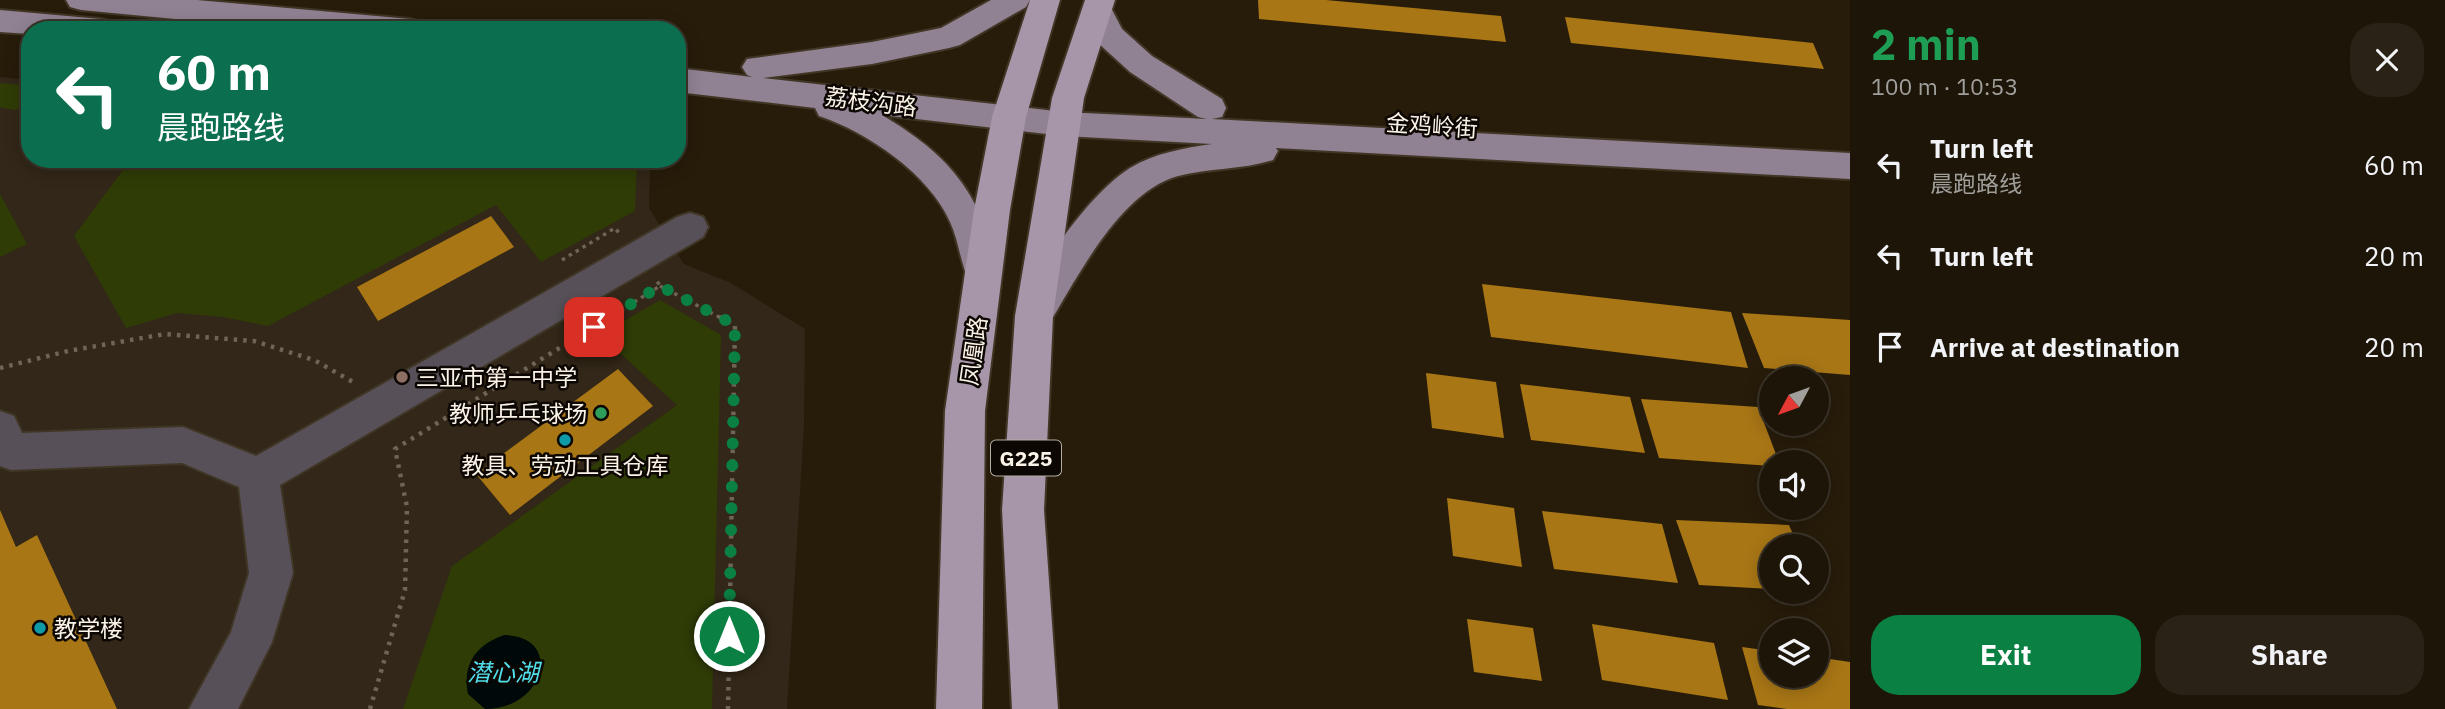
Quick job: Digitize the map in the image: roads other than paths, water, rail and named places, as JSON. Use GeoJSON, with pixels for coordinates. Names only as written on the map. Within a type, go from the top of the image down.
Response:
{"type":"FeatureCollection","features":[{"type":"Feature","properties":{"kind":"highway","name":"凤凰路"},"geometry":{"type":"LineString","coordinates":[[959,709],[965,411],[983,272],[1012,104],[1045,0]]}},
{"type":"Feature","properties":{"kind":"highway","name":"G225"},"geometry":{"type":"LineString","coordinates":[[1035,709],[1023,510],[1034,316],[1066,111],[1099,4]]}},
{"type":"Feature","properties":{"kind":"main road"},"geometry":{"type":"LineString","coordinates":[[81,0],[311,21]]}},
{"type":"Feature","properties":{"kind":"main road"},"geometry":{"type":"LineString","coordinates":[[758,77],[949,37],[1015,0]]}},
{"type":"Feature","properties":{"kind":"main road"},"geometry":{"type":"LineString","coordinates":[[1099,4],[1109,34],[1133,56],[1209,108]]}},
{"type":"Feature","properties":{"kind":"main road"},"geometry":{"type":"LineString","coordinates":[[0,21],[21,23]]}},
{"type":"Feature","properties":{"kind":"main road","name":"荔枝沟路"},"geometry":{"type":"LineString","coordinates":[[686,60],[758,77],[1012,104]]}},
{"type":"Feature","properties":{"kind":"main road"},"geometry":{"type":"LineString","coordinates":[[758,77],[854,113],[902,145],[933,173],[963,210],[983,272]]}},
{"type":"Feature","properties":{"kind":"main road","name":"荔枝沟路"},"geometry":{"type":"LineString","coordinates":[[686,80],[758,77]]}},
{"type":"Feature","properties":{"kind":"main road","name":"金鸡岭街"},"geometry":{"type":"LineString","coordinates":[[1012,104],[1339,140],[1850,166]]}},
{"type":"Feature","properties":{"kind":"main road","name":"金鸡岭街"},"geometry":{"type":"LineString","coordinates":[[1066,111],[1209,108],[1434,126],[1850,146]]}},
{"type":"Feature","properties":{"kind":"main road"},"geometry":{"type":"LineString","coordinates":[[1034,316],[1095,222],[1133,184],[1164,167],[1339,140]]}},
{"type":"Feature","properties":{"kind":"street"},"geometry":{"type":"LineString","coordinates":[[258,476],[650,272],[690,228]]}},
{"type":"Feature","properties":{"kind":"street"},"geometry":{"type":"LineString","coordinates":[[0,429],[11,452],[183,444],[258,476]]}},
{"type":"Feature","properties":{"kind":"street"},"geometry":{"type":"LineString","coordinates":[[212,709],[250,642],[271,572],[258,476]]}},
{"type":"Feature","properties":{"kind":"water","name":"潜心湖"},"geometry":{"type":"Polygon","coordinates":[[[504,635],[523,638],[535,647],[540,659],[540,672],[533,686],[522,698],[506,706],[485,709],[468,694],[469,665],[486,644],[504,635]]]}},
{"type":"Feature","properties":{"kind":"place","name":"三亚市第一中学"},"geometry":{"type":"Point","coordinates":[402,377]}},
{"type":"Feature","properties":{"kind":"place","name":"教师乒乓球场"},"geometry":{"type":"Point","coordinates":[601,413]}},
{"type":"Feature","properties":{"kind":"place","name":"教具、劳动工具仓库"},"geometry":{"type":"Point","coordinates":[565,440]}},
{"type":"Feature","properties":{"kind":"place","name":"教学楼"},"geometry":{"type":"Point","coordinates":[40,628]}}]}
